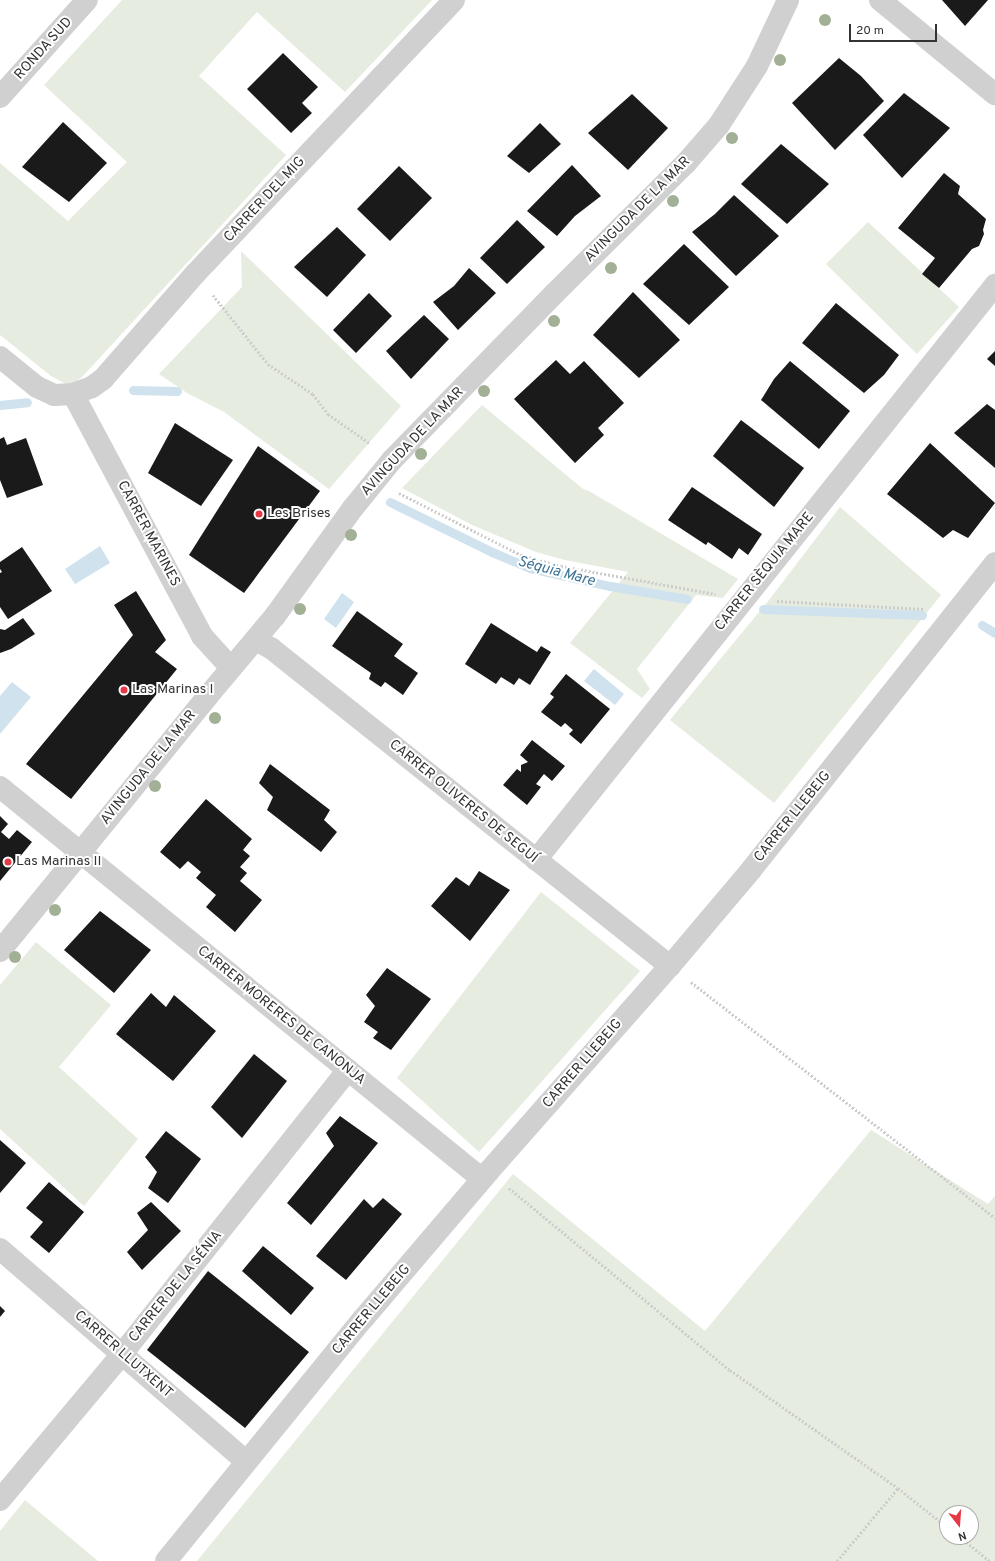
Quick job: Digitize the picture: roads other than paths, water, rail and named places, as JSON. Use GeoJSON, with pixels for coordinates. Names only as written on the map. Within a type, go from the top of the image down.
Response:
{"type":"FeatureCollection","features":[{"type":"Feature","properties":{"kind":"street","name":"RONDA SUD"},"geometry":{"type":"LineString","coordinates":[[0,97],[87,0]]}},
{"type":"Feature","properties":{"kind":"street","name":"CARRER DEL MIG"},"geometry":{"type":"LineString","coordinates":[[0,357],[46,392],[54,395],[73,394],[92,387],[103,379],[195,274],[454,0]]}},
{"type":"Feature","properties":{"kind":"street","name":"AVINGUDA DE LA MAR"},"geometry":{"type":"LineString","coordinates":[[0,951],[231,668],[256,640],[353,508],[392,460],[555,293],[686,163],[719,125],[757,66],[788,0]]}},
{"type":"Feature","properties":{"kind":"street"},"geometry":{"type":"LineString","coordinates":[[880,0],[995,94]]}},
{"type":"Feature","properties":{"kind":"street","name":"CARRER SÈQUIA MARE"},"geometry":{"type":"LineString","coordinates":[[536,860],[995,285]]}},
{"type":"Feature","properties":{"kind":"street","name":"CARRER MARINES"},"geometry":{"type":"LineString","coordinates":[[73,394],[202,636],[231,668]]}},
{"type":"Feature","properties":{"kind":"street","name":"CARRER LLEBEIG"},"geometry":{"type":"LineString","coordinates":[[166,1561],[363,1319],[485,1175],[670,966],[751,870],[995,563]]}},
{"type":"Feature","properties":{"kind":"street","name":"CARRER OLIVERES DE SEGUÍ"},"geometry":{"type":"LineString","coordinates":[[256,640],[272,649],[670,966]]}},
{"type":"Feature","properties":{"kind":"street","name":"CARRER MORERES DE CANONJA"},"geometry":{"type":"LineString","coordinates":[[0,787],[348,1070],[485,1175]]}},
{"type":"Feature","properties":{"kind":"street","name":"CARRER DE LA SÉNIA"},"geometry":{"type":"LineString","coordinates":[[0,1500],[122,1354],[348,1070]]}},
{"type":"Feature","properties":{"kind":"street","name":"CARRER LLUTXENT"},"geometry":{"type":"LineString","coordinates":[[0,1250],[246,1461]]}},
{"type":"Feature","properties":{"kind":"water"},"geometry":{"type":"Polygon","coordinates":[[[100,546],[110,563],[75,584],[65,569],[100,546]]]}},
{"type":"Feature","properties":{"kind":"water"},"geometry":{"type":"Polygon","coordinates":[[[342,593],[354,602],[336,628],[324,619],[342,593]]]}},
{"type":"Feature","properties":{"kind":"water"},"geometry":{"type":"Polygon","coordinates":[[[594,669],[624,694],[615,705],[584,681],[594,669]]]}},
{"type":"Feature","properties":{"kind":"water"},"geometry":{"type":"Polygon","coordinates":[[[12,682],[31,697],[0,734],[0,696],[12,682]]]}},
{"type":"Feature","properties":{"kind":"waterway","name":"Séquia Mare"},"geometry":{"type":"LineString","coordinates":[[133,390],[177,391]]}},
{"type":"Feature","properties":{"kind":"waterway","name":"Séquia Mare"},"geometry":{"type":"LineString","coordinates":[[0,405],[27,402]]}},
{"type":"Feature","properties":{"kind":"waterway","name":"Séquia Mare"},"geometry":{"type":"LineString","coordinates":[[390,502],[492,552],[530,568],[610,586],[687,599]]}},
{"type":"Feature","properties":{"kind":"waterway","name":"Séquia Mare"},"geometry":{"type":"LineString","coordinates":[[763,609],[922,615]]}},
{"type":"Feature","properties":{"kind":"waterway","name":"Séquia Mare"},"geometry":{"type":"LineString","coordinates":[[982,625],[995,633]]}},
{"type":"Feature","properties":{"kind":"place","name":"Les Brises"},"geometry":{"type":"Point","coordinates":[259,514]}},
{"type":"Feature","properties":{"kind":"place","name":"Las Marinas I"},"geometry":{"type":"Point","coordinates":[124,690]}},
{"type":"Feature","properties":{"kind":"place","name":"Las Marinas II"},"geometry":{"type":"Point","coordinates":[8,862]}}]}
